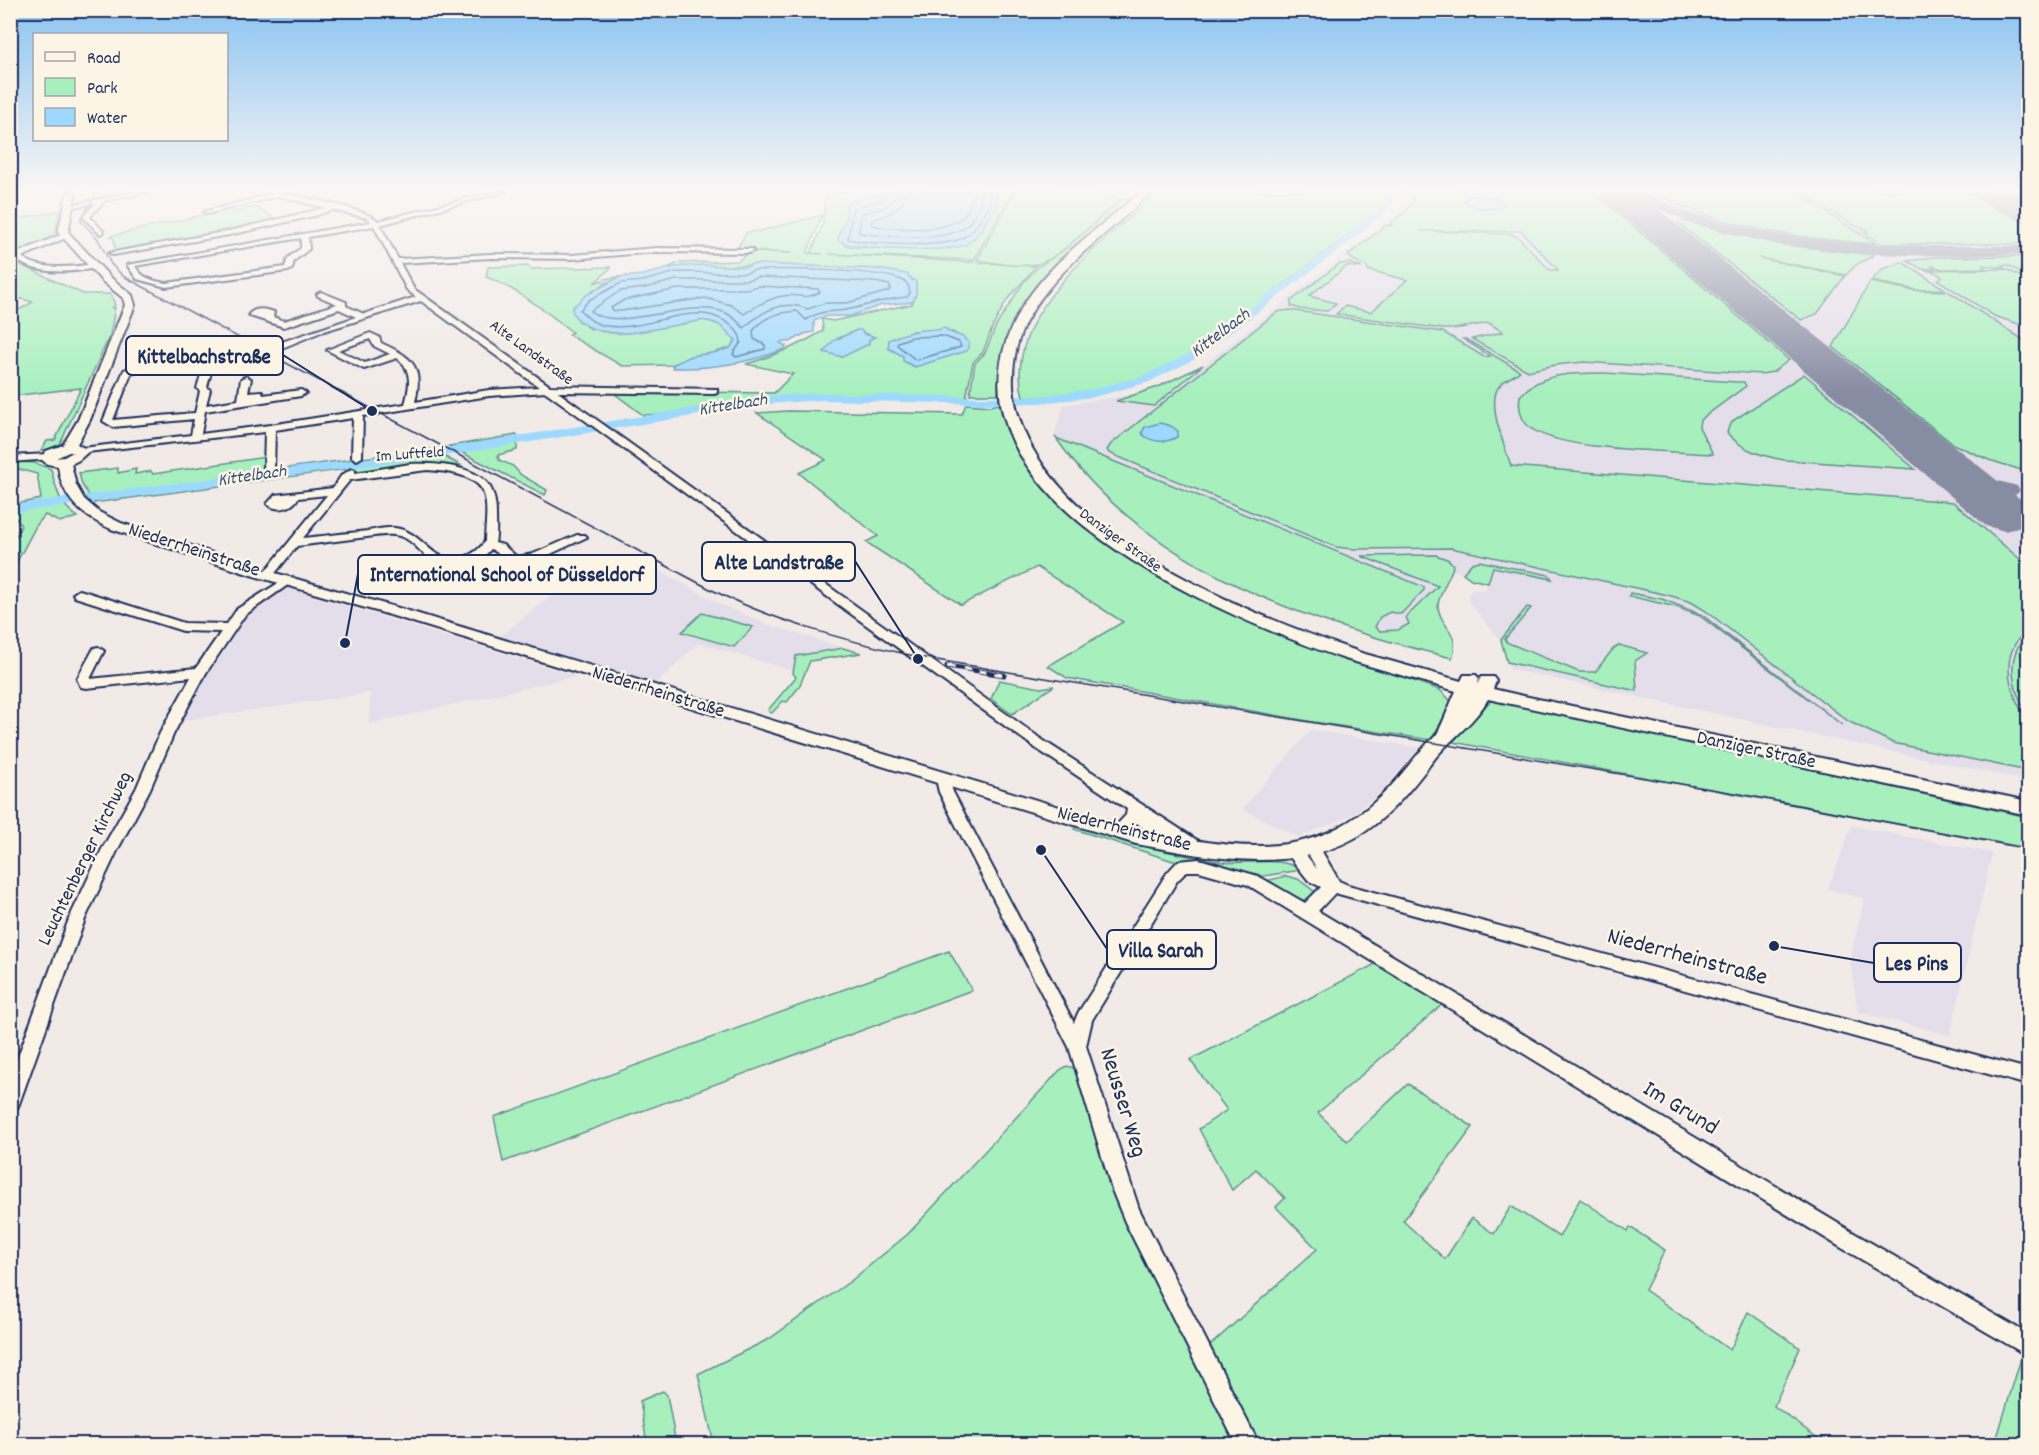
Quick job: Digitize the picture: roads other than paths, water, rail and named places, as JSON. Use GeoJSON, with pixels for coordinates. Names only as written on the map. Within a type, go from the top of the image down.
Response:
{"type":"FeatureCollection","features":[{"type":"Feature","properties":{"kind":"highway","name":"Danziger Straße"},"geometry":{"type":"LineString","coordinates":[[1071,259],[1029,306],[1010,346],[1005,368],[1011,398],[1041,457],[1088,508],[1159,560],[1230,598],[1353,650]]}},
{"type":"Feature","properties":{"kind":"highway","name":"Danziger Straße"},"geometry":{"type":"LineString","coordinates":[[1011,398],[1019,346],[1038,307],[1080,259]]}},
{"type":"Feature","properties":{"kind":"main road"},"geometry":{"type":"LineString","coordinates":[[48,457],[52,462],[71,454],[89,403],[130,309],[128,297],[90,266],[85,259]]}},
{"type":"Feature","properties":{"kind":"main road","name":"Niederrheinstraße"},"geometry":{"type":"LineString","coordinates":[[71,454],[76,500],[97,518],[267,575],[1118,831],[1199,849],[1246,853],[1303,849]]}},
{"type":"Feature","properties":{"kind":"main road","name":"Danziger Straße"},"geometry":{"type":"LineString","coordinates":[[1353,650],[1426,678],[1477,684],[2028,798]]}},
{"type":"Feature","properties":{"kind":"main road","name":"Danziger Straße"},"geometry":{"type":"LineString","coordinates":[[1353,650],[1477,684],[2028,808]]}},
{"type":"Feature","properties":{"kind":"main road"},"geometry":{"type":"LineString","coordinates":[[1426,678],[1444,689],[1453,699],[1456,711]]}},
{"type":"Feature","properties":{"kind":"main road"},"geometry":{"type":"LineString","coordinates":[[1443,736],[1456,711],[1477,684]]}},
{"type":"Feature","properties":{"kind":"main road"},"geometry":{"type":"LineString","coordinates":[[1303,849],[1342,836],[1363,823],[1402,787],[1443,736],[1471,712],[1477,684]]}},
{"type":"Feature","properties":{"kind":"street"},"geometry":{"type":"LineString","coordinates":[[16,259],[40,267],[90,266]]}},
{"type":"Feature","properties":{"kind":"street"},"geometry":{"type":"LineString","coordinates":[[167,259],[131,265],[131,268],[135,274],[153,283],[166,285],[288,269],[292,259]]}},
{"type":"Feature","properties":{"kind":"street"},"geometry":{"type":"LineString","coordinates":[[395,261],[435,259]]}},
{"type":"Feature","properties":{"kind":"street","name":"Alte Landstraße"},"geometry":{"type":"LineString","coordinates":[[395,261],[408,285],[422,298],[991,710],[1129,805],[1199,849]]}},
{"type":"Feature","properties":{"kind":"street"},"geometry":{"type":"LineString","coordinates":[[250,305],[249,307],[258,311],[271,314],[267,318],[284,324],[344,304],[321,294]]}},
{"type":"Feature","properties":{"kind":"street"},"geometry":{"type":"LineString","coordinates":[[351,328],[364,317],[422,298]]}},
{"type":"Feature","properties":{"kind":"street"},"geometry":{"type":"LineString","coordinates":[[340,306],[364,317]]}},
{"type":"Feature","properties":{"kind":"street"},"geometry":{"type":"LineString","coordinates":[[282,345],[320,331],[351,328],[370,336],[376,339],[377,344],[408,360],[415,379],[409,406]]}},
{"type":"Feature","properties":{"kind":"street"},"geometry":{"type":"LineString","coordinates":[[370,336],[328,349],[364,366],[399,354]]}},
{"type":"Feature","properties":{"kind":"street"},"geometry":{"type":"LineString","coordinates":[[195,437],[202,412],[205,390],[202,388],[210,361],[195,353],[185,353],[128,372],[108,421],[113,424],[202,412],[243,399],[301,393]]}},
{"type":"Feature","properties":{"kind":"street"},"geometry":{"type":"LineString","coordinates":[[243,399],[246,379]]}},
{"type":"Feature","properties":{"kind":"street"},"geometry":{"type":"LineString","coordinates":[[71,454],[270,428],[489,393],[550,389],[714,392]]}},
{"type":"Feature","properties":{"kind":"street"},"geometry":{"type":"LineString","coordinates":[[357,457],[358,414]]}},
{"type":"Feature","properties":{"kind":"street"},"geometry":{"type":"LineString","coordinates":[[269,470],[270,428]]}},
{"type":"Feature","properties":{"kind":"street"},"geometry":{"type":"LineString","coordinates":[[10,459],[48,457]]}},
{"type":"Feature","properties":{"kind":"street","name":"Im Luftfeld"},"geometry":{"type":"LineString","coordinates":[[334,491],[348,475],[432,466],[458,469],[480,482],[486,490],[491,541],[489,545]]}},
{"type":"Feature","properties":{"kind":"street"},"geometry":{"type":"LineString","coordinates":[[291,496],[334,491]]}},
{"type":"Feature","properties":{"kind":"street"},"geometry":{"type":"LineString","coordinates":[[267,575],[334,491]]}},
{"type":"Feature","properties":{"kind":"street"},"geometry":{"type":"LineString","coordinates":[[293,543],[393,531],[402,532],[433,559],[450,563],[471,558],[489,545],[499,547],[515,561],[536,557],[581,537]]}},
{"type":"Feature","properties":{"kind":"street","name":"Leuchtenberger Kirchweg"},"geometry":{"type":"LineString","coordinates":[[10,1104],[76,920],[110,849],[143,789],[167,733],[200,672],[241,612],[288,580]]}},
{"type":"Feature","properties":{"kind":"street"},"geometry":{"type":"LineString","coordinates":[[79,594],[183,627],[229,628]]}},
{"type":"Feature","properties":{"kind":"street"},"geometry":{"type":"LineString","coordinates":[[98,651],[83,679],[86,684],[200,672]]}},
{"type":"Feature","properties":{"kind":"street","name":"Neusser Weg"},"geometry":{"type":"LineString","coordinates":[[943,779],[946,792],[1077,1046],[1132,1215],[1248,1444]]}},
{"type":"Feature","properties":{"kind":"street"},"geometry":{"type":"LineString","coordinates":[[1118,831],[1134,817],[1129,805]]}},
{"type":"Feature","properties":{"kind":"street","name":"Alte Landstraße"},"geometry":{"type":"LineString","coordinates":[[1129,805],[1168,843]]}},
{"type":"Feature","properties":{"kind":"street"},"geometry":{"type":"LineString","coordinates":[[1303,849],[1333,885],[1307,912]]}},
{"type":"Feature","properties":{"kind":"street","name":"Niederrheinstraße"},"geometry":{"type":"LineString","coordinates":[[1077,1046],[1084,1018],[1180,867],[1186,864],[1199,865],[1253,880],[1307,912]]}},
{"type":"Feature","properties":{"kind":"street","name":"Niederrheinstraße"},"geometry":{"type":"LineString","coordinates":[[1333,885],[1437,916],[2028,1077]]}},
{"type":"Feature","properties":{"kind":"street","name":"Im Grund"},"geometry":{"type":"LineString","coordinates":[[1307,912],[1847,1240],[2028,1346]]}},
{"type":"Feature","properties":{"kind":"water"},"geometry":{"type":"Polygon","coordinates":[[[754,264],[877,269],[907,274],[916,281],[916,294],[912,302],[882,305],[850,316],[827,316],[814,321],[814,332],[804,334],[790,342],[783,341],[780,343],[786,346],[785,349],[771,354],[730,364],[702,367],[673,368],[672,365],[691,356],[730,348],[736,340],[717,324],[701,320],[634,332],[609,333],[585,325],[576,318],[572,311],[572,308],[586,295],[620,277],[642,275],[675,267],[703,265],[746,267],[754,264]]]}},
{"type":"Feature","properties":{"kind":"water"},"geometry":{"type":"Polygon","coordinates":[[[942,328],[963,337],[969,343],[967,351],[915,367],[903,361],[903,356],[888,348],[889,340],[900,335],[919,330],[942,328]]]}},
{"type":"Feature","properties":{"kind":"water"},"geometry":{"type":"Polygon","coordinates":[[[857,330],[875,337],[869,340],[869,344],[842,357],[824,352],[833,341],[857,330]]]}},
{"type":"Feature","properties":{"kind":"water"},"geometry":{"type":"Polygon","coordinates":[[[1160,423],[1178,431],[1177,437],[1160,441],[1151,440],[1143,435],[1145,427],[1160,423]]]}},
{"type":"Feature","properties":{"kind":"waterway","name":"Kittelbach"},"geometry":{"type":"LineString","coordinates":[[10,509],[444,452],[767,400],[820,396],[1040,399],[1094,393],[1145,379],[1193,356],[1322,259]]}},
{"type":"Feature","properties":{"kind":"tram line"},"geometry":{"type":"LineString","coordinates":[[108,259],[123,276],[710,589],[786,621],[919,657],[1735,793],[2028,849]]}},
{"type":"Feature","properties":{"kind":"railway"},"geometry":{"type":"LineString","coordinates":[[947,666],[1004,675]]}},
{"type":"Feature","properties":{"kind":"place","name":"Kittelbachstraße"},"geometry":{"type":"Point","coordinates":[372,411]}},
{"type":"Feature","properties":{"kind":"place","name":"International School of Düsseldorf"},"geometry":{"type":"Point","coordinates":[345,643]}},
{"type":"Feature","properties":{"kind":"place","name":"Alte Landstraße"},"geometry":{"type":"Point","coordinates":[918,659]}},
{"type":"Feature","properties":{"kind":"place","name":"Villa Sarah"},"geometry":{"type":"Point","coordinates":[1041,850]}},
{"type":"Feature","properties":{"kind":"place","name":"Les Pins"},"geometry":{"type":"Point","coordinates":[1774,946]}}]}
